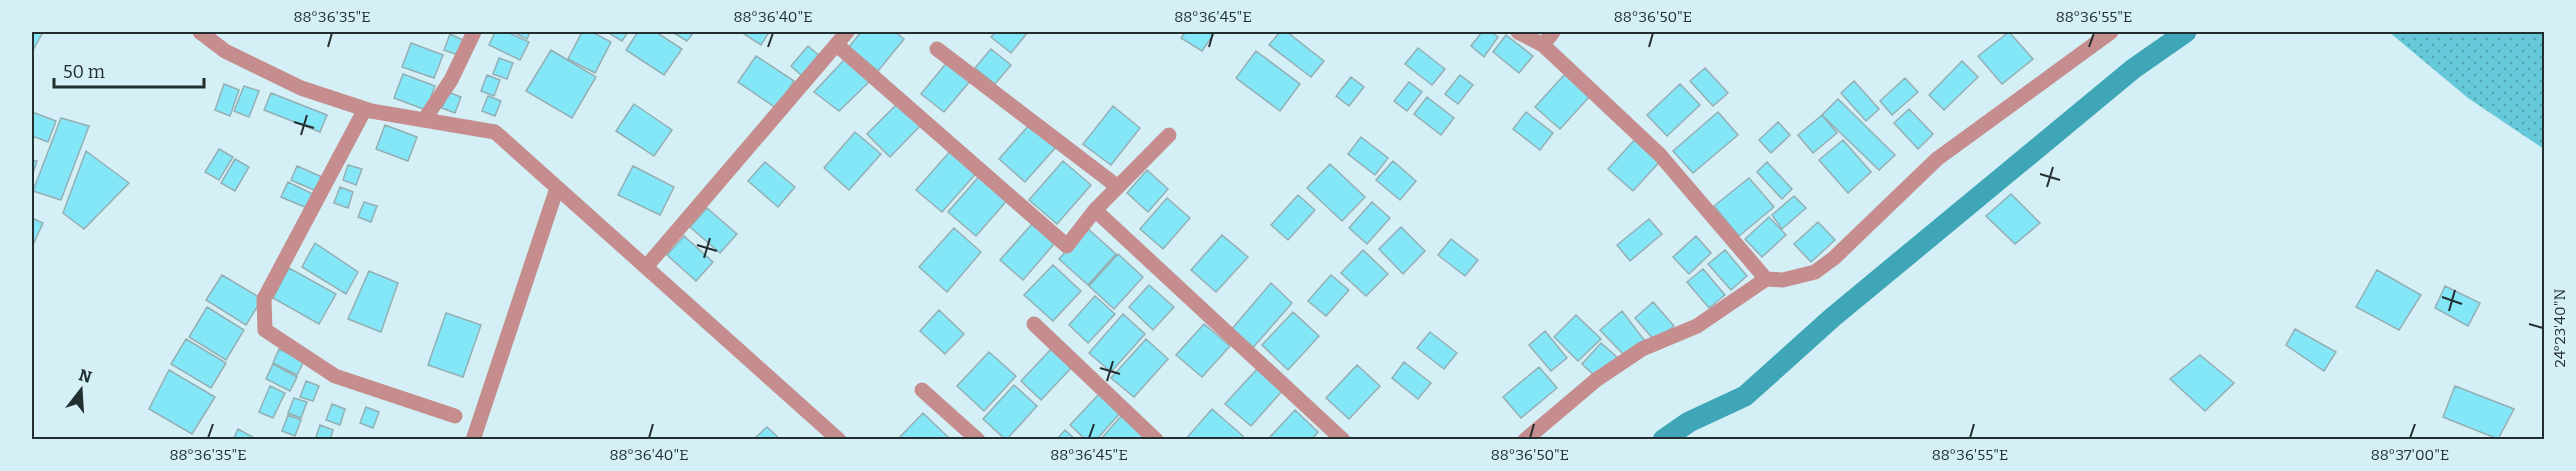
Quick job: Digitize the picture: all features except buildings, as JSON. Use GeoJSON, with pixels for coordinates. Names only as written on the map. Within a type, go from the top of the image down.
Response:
{"type":"FeatureCollection","features":[{"type":"Feature","properties":{"kind":"street"},"geometry":{"type":"LineString","coordinates":[[200,32],[225,51],[301,88],[364,109],[495,132],[839,440]]}},
{"type":"Feature","properties":{"kind":"street"},"geometry":{"type":"LineString","coordinates":[[424,120],[451,80],[474,32]]}},
{"type":"Feature","properties":{"kind":"street"},"geometry":{"type":"LineString","coordinates":[[646,267],[847,32]]}},
{"type":"Feature","properties":{"kind":"street"},"geometry":{"type":"LineString","coordinates":[[1518,32],[1543,45],[1660,155],[1766,279]]}},
{"type":"Feature","properties":{"kind":"street"},"geometry":{"type":"LineString","coordinates":[[1543,45],[1553,32]]}},
{"type":"Feature","properties":{"kind":"street"},"geometry":{"type":"LineString","coordinates":[[1525,440],[1596,380],[1632,355],[1697,326],[1766,279],[1783,280],[1815,272],[1834,258],[1937,159],[2111,32]]}},
{"type":"Feature","properties":{"kind":"street"},"geometry":{"type":"LineString","coordinates":[[837,45],[1067,246],[1095,210],[1169,135]]}},
{"type":"Feature","properties":{"kind":"street"},"geometry":{"type":"LineString","coordinates":[[937,49],[1118,187]]}},
{"type":"Feature","properties":{"kind":"street"},"geometry":{"type":"LineString","coordinates":[[364,109],[264,299],[265,330],[335,376],[455,417]]}},
{"type":"Feature","properties":{"kind":"street"},"geometry":{"type":"LineString","coordinates":[[473,440],[557,188]]}},
{"type":"Feature","properties":{"kind":"street"},"geometry":{"type":"LineString","coordinates":[[1095,210],[1343,440]]}},
{"type":"Feature","properties":{"kind":"street"},"geometry":{"type":"LineString","coordinates":[[1034,324],[1156,440]]}},
{"type":"Feature","properties":{"kind":"street"},"geometry":{"type":"LineString","coordinates":[[922,390],[978,440]]}},
{"type":"Feature","properties":{"kind":"shaded area"},"geometry":{"type":"Polygon","coordinates":[[[2389,32],[2544,32],[2544,149],[2468,98],[2389,32]]]}},
{"type":"Feature","properties":{"kind":"waterway"},"geometry":{"type":"LineString","coordinates":[[1663,440],[1689,422],[1745,396],[1833,317],[2133,69],[2186,32]]}}]}
